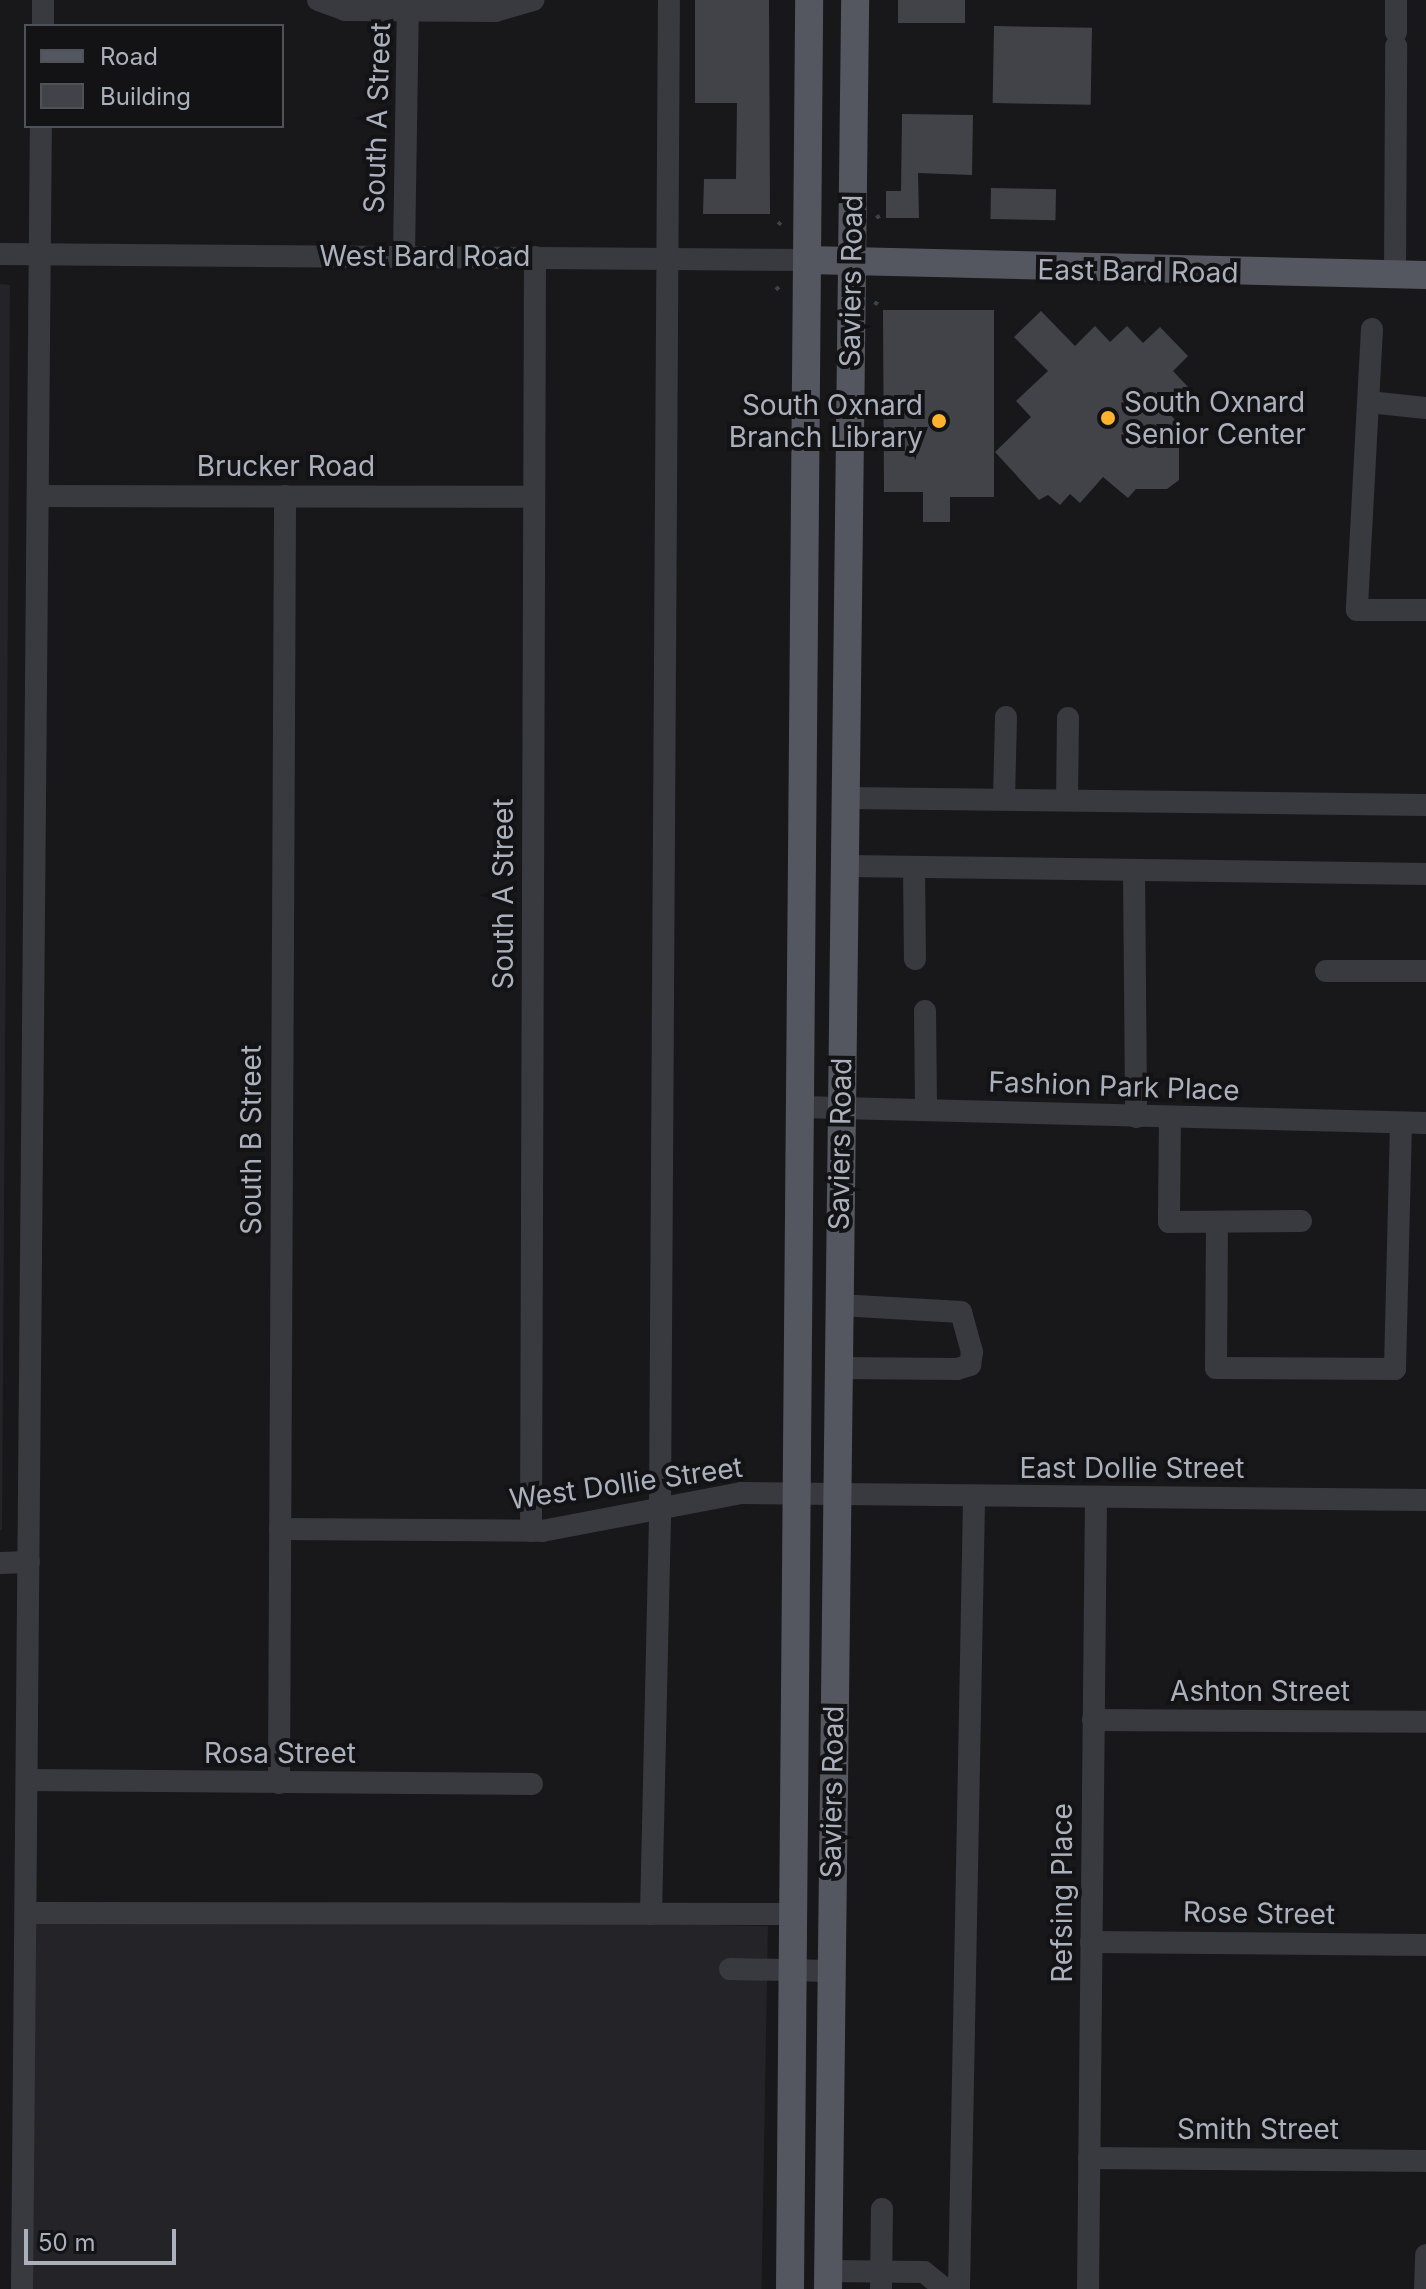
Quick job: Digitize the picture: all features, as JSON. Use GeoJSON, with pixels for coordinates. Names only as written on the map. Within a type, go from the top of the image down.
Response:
{"type":"FeatureCollection","features":[{"type":"Feature","properties":{"kind":"main road","name":"Saviers Road"},"geometry":{"type":"LineString","coordinates":[[790,2289],[809,0]]}},
{"type":"Feature","properties":{"kind":"main road","name":"Saviers Road"},"geometry":{"type":"LineString","coordinates":[[828,2280],[839,1107],[848,866],[849,263],[855,0]]}},
{"type":"Feature","properties":{"kind":"main road","name":"West Bard Road"},"geometry":{"type":"LineString","coordinates":[[808,260],[849,263]]}},
{"type":"Feature","properties":{"kind":"main road","name":"East Bard Road"},"geometry":{"type":"LineString","coordinates":[[849,263],[1426,275]]}},
{"type":"Feature","properties":{"kind":"street"},"geometry":{"type":"LineString","coordinates":[[43,0],[43,24]]}},
{"type":"Feature","properties":{"kind":"street"},"geometry":{"type":"LineString","coordinates":[[318,0],[336,9],[408,10]]}},
{"type":"Feature","properties":{"kind":"street","name":"South A Street"},"geometry":{"type":"LineString","coordinates":[[404,255],[408,10],[495,11],[533,0]]}},
{"type":"Feature","properties":{"kind":"street"},"geometry":{"type":"LineString","coordinates":[[651,1914],[660,1505],[669,0]]}},
{"type":"Feature","properties":{"kind":"street"},"geometry":{"type":"LineString","coordinates":[[1395,274],[1396,0]]}},
{"type":"Feature","properties":{"kind":"street"},"geometry":{"type":"LineString","coordinates":[[22,2289],[41,128]]}},
{"type":"Feature","properties":{"kind":"street","name":"West Bard Road"},"geometry":{"type":"LineString","coordinates":[[0,254],[808,260]]}},
{"type":"Feature","properties":{"kind":"street","name":"South A Street"},"geometry":{"type":"LineString","coordinates":[[531,1531],[535,257]]}},
{"type":"Feature","properties":{"kind":"street"},"geometry":{"type":"LineString","coordinates":[[1372,329],[1357,610],[1426,610]]}},
{"type":"Feature","properties":{"kind":"street"},"geometry":{"type":"LineString","coordinates":[[1369,402],[1426,408]]}},
{"type":"Feature","properties":{"kind":"street","name":"Brucker Road"},"geometry":{"type":"LineString","coordinates":[[38,496],[534,497]]}},
{"type":"Feature","properties":{"kind":"street","name":"South B Street"},"geometry":{"type":"LineString","coordinates":[[279,1783],[285,496]]}},
{"type":"Feature","properties":{"kind":"street"},"geometry":{"type":"LineString","coordinates":[[1004,799],[1006,717]]}},
{"type":"Feature","properties":{"kind":"street"},"geometry":{"type":"LineString","coordinates":[[1067,800],[1068,718]]}},
{"type":"Feature","properties":{"kind":"street"},"geometry":{"type":"LineString","coordinates":[[848,798],[1426,805]]}},
{"type":"Feature","properties":{"kind":"street"},"geometry":{"type":"LineString","coordinates":[[848,866],[1426,874]]}},
{"type":"Feature","properties":{"kind":"street"},"geometry":{"type":"LineString","coordinates":[[914,867],[915,959]]}},
{"type":"Feature","properties":{"kind":"street"},"geometry":{"type":"LineString","coordinates":[[1134,870],[1136,1117]]}},
{"type":"Feature","properties":{"kind":"street"},"geometry":{"type":"LineString","coordinates":[[1326,971],[1426,971]]}},
{"type":"Feature","properties":{"kind":"street"},"geometry":{"type":"LineString","coordinates":[[925,1011],[926,1110]]}},
{"type":"Feature","properties":{"kind":"street","name":"Fashion Park Place"},"geometry":{"type":"LineString","coordinates":[[801,1107],[1426,1123]]}},
{"type":"Feature","properties":{"kind":"street"},"geometry":{"type":"LineString","coordinates":[[1170,1118],[1169,1222],[1301,1221]]}},
{"type":"Feature","properties":{"kind":"street"},"geometry":{"type":"LineString","coordinates":[[1217,1222],[1216,1368],[1395,1369],[1401,1123]]}},
{"type":"Feature","properties":{"kind":"street"},"geometry":{"type":"LineString","coordinates":[[838,1368],[957,1369],[970,1365],[972,1352],[961,1312],[839,1305]]}},
{"type":"Feature","properties":{"kind":"street","name":"West Dollie Street"},"geometry":{"type":"LineString","coordinates":[[280,1529],[531,1531],[660,1505],[797,1494],[837,1495]]}},
{"type":"Feature","properties":{"kind":"street","name":"East Dollie Street"},"geometry":{"type":"LineString","coordinates":[[837,1495],[1426,1500]]}},
{"type":"Feature","properties":{"kind":"street"},"geometry":{"type":"LineString","coordinates":[[959,2289],[974,1497]]}},
{"type":"Feature","properties":{"kind":"street","name":"Refsing Place"},"geometry":{"type":"LineString","coordinates":[[1088,2289],[1096,1498]]}},
{"type":"Feature","properties":{"kind":"street"},"geometry":{"type":"LineString","coordinates":[[0,1563],[29,1562]]}},
{"type":"Feature","properties":{"kind":"street","name":"Ashton Street"},"geometry":{"type":"LineString","coordinates":[[1093,1720],[1426,1722]]}},
{"type":"Feature","properties":{"kind":"street","name":"Rosa Street"},"geometry":{"type":"LineString","coordinates":[[27,1780],[532,1784]]}},
{"type":"Feature","properties":{"kind":"street"},"geometry":{"type":"LineString","coordinates":[[26,1913],[795,1914]]}},
{"type":"Feature","properties":{"kind":"street","name":"Rose Street"},"geometry":{"type":"LineString","coordinates":[[1091,1942],[1426,1945]]}},
{"type":"Feature","properties":{"kind":"street"},"geometry":{"type":"LineString","coordinates":[[730,1969],[831,1971]]}},
{"type":"Feature","properties":{"kind":"street","name":"Smith Street"},"geometry":{"type":"LineString","coordinates":[[1089,2158],[1426,2161]]}},
{"type":"Feature","properties":{"kind":"street"},"geometry":{"type":"LineString","coordinates":[[881,2281],[882,2209]]}},
{"type":"Feature","properties":{"kind":"street"},"geometry":{"type":"LineString","coordinates":[[1425,2289],[1426,2255]]}},
{"type":"Feature","properties":{"kind":"street"},"geometry":{"type":"LineString","coordinates":[[828,2280],[881,2281],[924,2272],[945,2289]]}},
{"type":"Feature","properties":{"kind":"path"},"geometry":{"type":"LineString","coordinates":[[778,225],[783,220]]}},
{"type":"Feature","properties":{"kind":"path"},"geometry":{"type":"LineString","coordinates":[[776,287],[782,293]]}},
{"type":"Feature","properties":{"kind":"path"},"geometry":{"type":"LineString","coordinates":[[880,297],[880,305]]}},
{"type":"Feature","properties":{"kind":"shaded area"},"geometry":{"type":"Polygon","coordinates":[[[0,284],[10,285],[2,1530],[0,1530],[0,284]]]}},
{"type":"Feature","properties":{"kind":"shaded area"},"geometry":{"type":"Polygon","coordinates":[[[26,1913],[768,1926],[762,2289],[19,2289],[26,1913]]]}},
{"type":"Feature","properties":{"kind":"building"},"geometry":{"type":"Polygon","coordinates":[[[695,0],[769,0],[770,214],[703,214],[704,179],[736,179],[737,103],[695,103],[695,0]]]}},
{"type":"Feature","properties":{"kind":"building"},"geometry":{"type":"Polygon","coordinates":[[[898,0],[965,0],[965,23],[898,23],[898,0]]]}},
{"type":"Feature","properties":{"kind":"building"},"geometry":{"type":"Polygon","coordinates":[[[994,26],[1092,28],[1091,105],[993,103],[994,26]]]}},
{"type":"Feature","properties":{"kind":"building"},"geometry":{"type":"Polygon","coordinates":[[[902,114],[973,115],[972,175],[918,173],[919,218],[886,218],[886,191],[901,191],[902,114]]]}},
{"type":"Feature","properties":{"kind":"building"},"geometry":{"type":"Polygon","coordinates":[[[991,188],[1056,189],[1055,220],[990,219],[991,188]]]}},
{"type":"Feature","properties":{"kind":"building"},"geometry":{"type":"Polygon","coordinates":[[[883,310],[994,310],[994,497],[950,497],[950,522],[923,522],[923,492],[884,492],[883,310]]]}},
{"type":"Feature","properties":{"kind":"building"},"geometry":{"type":"Polygon","coordinates":[[[1041,311],[1075,346],[1095,326],[1110,342],[1127,326],[1143,343],[1160,327],[1188,356],[1173,371],[1189,388],[1166,410],[1189,435],[1179,444],[1179,480],[1167,489],[1136,489],[1128,498],[1103,477],[1080,503],[1070,494],[1060,505],[1048,495],[1039,500],[995,452],[1031,417],[1016,401],[1048,371],[1014,337],[1041,311]]]}},
{"type":"Feature","properties":{"kind":"place","name":"South Oxnard Senior Center"},"geometry":{"type":"Point","coordinates":[1108,418]}},
{"type":"Feature","properties":{"kind":"place","name":"South Oxnard Branch Library"},"geometry":{"type":"Point","coordinates":[939,421]}}]}
